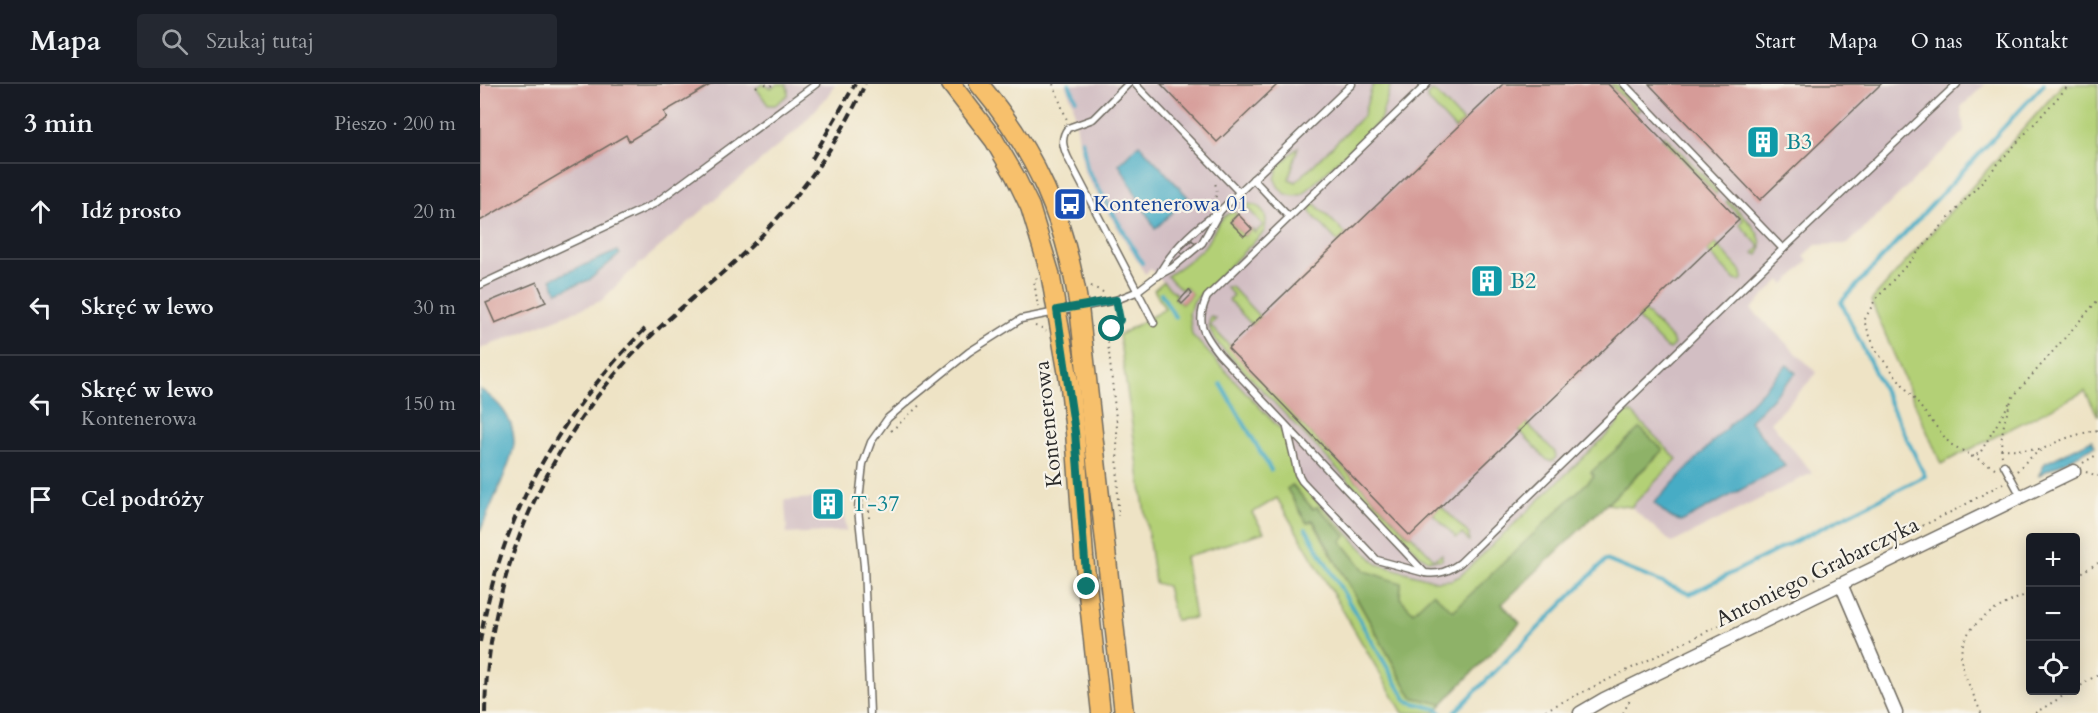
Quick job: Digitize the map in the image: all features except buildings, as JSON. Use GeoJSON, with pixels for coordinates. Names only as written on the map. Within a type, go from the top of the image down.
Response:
{"type":"FeatureCollection","features":[{"type":"Feature","properties":{"kind":"main road","name":"Kontenerowa"},"geometry":{"type":"LineString","coordinates":[[951,84],[994,140],[1025,197],[1042,244],[1057,310],[1075,432],[1085,567],[1101,713]]}},
{"type":"Feature","properties":{"kind":"main road","name":"Kontenerowa"},"geometry":{"type":"LineString","coordinates":[[979,84],[1020,139],[1050,195],[1073,268],[1124,713]]}},
{"type":"Feature","properties":{"kind":"street","name":"Antoniego Grabarczyka"},"geometry":{"type":"LineString","coordinates":[[1580,713],[1604,699],[2074,471]]}},
{"type":"Feature","properties":{"kind":"street"},"geometry":{"type":"LineString","coordinates":[[1841,584],[1896,713]]}},
{"type":"Feature","properties":{"kind":"lane"},"geometry":{"type":"LineString","coordinates":[[480,285],[654,204],[816,84]]}},
{"type":"Feature","properties":{"kind":"lane"},"geometry":{"type":"LineString","coordinates":[[1128,84],[1093,119],[1070,126],[1064,133],[1064,149],[1154,323]]}},
{"type":"Feature","properties":{"kind":"lane"},"geometry":{"type":"LineString","coordinates":[[1135,84],[1239,192]]}},
{"type":"Feature","properties":{"kind":"lane"},"geometry":{"type":"LineString","coordinates":[[1157,276],[1175,250],[1203,223],[1220,211],[1352,84]]}},
{"type":"Feature","properties":{"kind":"lane"},"geometry":{"type":"LineString","coordinates":[[1425,573],[1219,354],[1206,337],[1201,320],[1202,309],[1207,297],[1427,84]]}},
{"type":"Feature","properties":{"kind":"lane"},"geometry":{"type":"LineString","coordinates":[[1624,84],[1783,249]]}},
{"type":"Feature","properties":{"kind":"lane"},"geometry":{"type":"LineString","coordinates":[[1287,427],[1298,474],[1302,481],[1377,560],[1425,573],[1441,573],[1451,570],[1783,249],[1958,84]]}},
{"type":"Feature","properties":{"kind":"lane"},"geometry":{"type":"LineString","coordinates":[[1253,179],[1289,217]]}},
{"type":"Feature","properties":{"kind":"lane"},"geometry":{"type":"LineString","coordinates":[[870,713],[864,566],[858,509],[863,464],[871,442],[888,418],[969,352],[1021,319],[1116,300],[1136,292],[1157,276],[1177,266],[1198,246],[1220,211]]}},
{"type":"Feature","properties":{"kind":"lane"},"geometry":{"type":"LineString","coordinates":[[2003,467],[2021,496]]}},
{"type":"Feature","properties":{"kind":"path"},"geometry":{"type":"LineString","coordinates":[[756,87],[760,84]]}},
{"type":"Feature","properties":{"kind":"path"},"geometry":{"type":"LineString","coordinates":[[765,84],[770,86],[776,84]]}},
{"type":"Feature","properties":{"kind":"path"},"geometry":{"type":"LineString","coordinates":[[1053,84],[1070,126]]}},
{"type":"Feature","properties":{"kind":"path"},"geometry":{"type":"LineString","coordinates":[[2003,467],[1971,457],[1950,444],[1876,351],[1864,321],[1875,300],[2070,84]]}},
{"type":"Feature","properties":{"kind":"path"},"geometry":{"type":"LineString","coordinates":[[1210,162],[1204,167],[1214,179],[1217,192],[1211,208]]}},
{"type":"Feature","properties":{"kind":"path"},"geometry":{"type":"LineString","coordinates":[[1116,300],[1120,320],[1110,332],[1108,343],[1117,428],[1118,520]]}},
{"type":"Feature","properties":{"kind":"path"},"geometry":{"type":"LineString","coordinates":[[1971,457],[1980,453],[2012,398],[2098,300]]}},
{"type":"Feature","properties":{"kind":"path"},"geometry":{"type":"LineString","coordinates":[[1028,327],[1042,328],[1041,325]]}},
{"type":"Feature","properties":{"kind":"path"},"geometry":{"type":"LineString","coordinates":[[1540,713],[1959,508],[2003,484],[2001,448],[2012,398]]}},
{"type":"Feature","properties":{"kind":"path"},"geometry":{"type":"LineString","coordinates":[[888,433],[925,400]]}},
{"type":"Feature","properties":{"kind":"path"},"geometry":{"type":"LineString","coordinates":[[2012,479],[2019,468],[2040,450],[2070,436],[2098,430]]}},
{"type":"Feature","properties":{"kind":"path"},"geometry":{"type":"LineString","coordinates":[[2001,448],[2040,450]]}},
{"type":"Feature","properties":{"kind":"path"},"geometry":{"type":"LineString","coordinates":[[2074,471],[2098,454]]}},
{"type":"Feature","properties":{"kind":"path"},"geometry":{"type":"LineString","coordinates":[[2090,473],[2098,472]]}},
{"type":"Feature","properties":{"kind":"path"},"geometry":{"type":"LineString","coordinates":[[869,523],[870,487]]}},
{"type":"Feature","properties":{"kind":"path"},"geometry":{"type":"LineString","coordinates":[[2080,572],[2098,563]]}},
{"type":"Feature","properties":{"kind":"path"},"geometry":{"type":"LineString","coordinates":[[1981,713],[1963,667],[1962,647],[1970,629],[1987,615],[2026,596]]}},
{"type":"Feature","properties":{"kind":"path"},"geometry":{"type":"LineString","coordinates":[[2080,686],[2098,674]]}},
{"type":"Feature","properties":{"kind":"path"},"geometry":{"type":"LineString","coordinates":[[2036,713],[2066,695]]}},
{"type":"Feature","properties":{"kind":"shaded area"},"geometry":{"type":"Polygon","coordinates":[[[480,84],[835,84],[827,97],[798,129],[628,274],[601,301],[480,349],[480,84]]]}},
{"type":"Feature","properties":{"kind":"shaded area"},"geometry":{"type":"Polygon","coordinates":[[[1065,84],[1985,84],[1961,107],[1964,131],[1848,244],[1816,245],[1804,256],[1808,261],[1785,284],[1780,280],[1751,309],[1817,373],[1771,422],[1812,473],[1672,543],[1631,507],[1607,504],[1502,604],[1520,623],[1434,713],[1154,290],[1163,282],[1151,269],[1145,274],[1084,172],[1073,104],[1065,84]]]}},
{"type":"Feature","properties":{"kind":"shaded area"},"geometry":{"type":"Polygon","coordinates":[[[844,496],[846,531],[787,534],[785,500],[844,496]]]}},
{"type":"Feature","properties":{"kind":"green space"},"geometry":{"type":"Polygon","coordinates":[[[763,84],[771,88],[778,84],[786,84],[788,95],[775,105],[768,105],[756,88],[763,84]]]}},
{"type":"Feature","properties":{"kind":"green space"},"geometry":{"type":"Polygon","coordinates":[[[1373,84],[1391,84],[1380,121],[1303,194],[1294,196],[1282,191],[1275,179],[1278,167],[1298,147],[1289,179],[1296,182],[1363,116],[1373,84]]]}},
{"type":"Feature","properties":{"kind":"green space"},"geometry":{"type":"Polygon","coordinates":[[[1610,84],[1616,84],[1640,109],[1637,112],[1610,84]]]}},
{"type":"Feature","properties":{"kind":"green space"},"geometry":{"type":"Polygon","coordinates":[[[2063,84],[2098,84],[2098,416],[2085,391],[1941,464],[1871,301],[2063,84]]]}},
{"type":"Feature","properties":{"kind":"green space"},"geometry":{"type":"Polygon","coordinates":[[[1432,91],[1463,122],[1455,129],[1427,99],[1427,95],[1432,91]]]}},
{"type":"Feature","properties":{"kind":"green space"},"geometry":{"type":"Polygon","coordinates":[[[1664,135],[1718,191],[1716,194],[1662,138],[1664,135]]]}},
{"type":"Feature","properties":{"kind":"green space"},"geometry":{"type":"Polygon","coordinates":[[[1728,200],[1757,233],[1761,248],[1758,255],[1754,253],[1760,247],[1739,224],[1743,220],[1726,202],[1728,200]]]}},
{"type":"Feature","properties":{"kind":"green space"},"geometry":{"type":"Polygon","coordinates":[[[1244,204],[1256,206],[1263,212],[1266,221],[1264,232],[1194,301],[1189,313],[1192,335],[1285,434],[1296,479],[1377,564],[1436,581],[1451,580],[1460,576],[1617,425],[1623,411],[1632,413],[1677,459],[1631,507],[1607,504],[1663,451],[1591,472],[1594,476],[1453,612],[1413,612],[1400,598],[1401,583],[1365,571],[1340,540],[1346,536],[1317,507],[1313,510],[1293,485],[1287,489],[1307,523],[1312,520],[1412,697],[1442,704],[1434,713],[1403,713],[1277,498],[1252,513],[1264,532],[1185,557],[1195,618],[1175,620],[1167,586],[1155,583],[1119,335],[1165,309],[1154,290],[1163,282],[1177,295],[1175,298],[1182,304],[1192,294],[1185,287],[1182,290],[1167,276],[1204,247],[1224,217],[1234,212],[1238,214],[1230,222],[1244,236],[1252,229],[1255,233],[1263,225],[1244,204]]]}},
{"type":"Feature","properties":{"kind":"green space"},"geometry":{"type":"Polygon","coordinates":[[[1315,204],[1346,234],[1338,242],[1310,212],[1310,206],[1315,204]]]}},
{"type":"Feature","properties":{"kind":"green space"},"geometry":{"type":"Polygon","coordinates":[[[1715,243],[1742,272],[1743,278],[1740,281],[1735,280],[1707,251],[1715,243]]]}},
{"type":"Feature","properties":{"kind":"green space"},"geometry":{"type":"Polygon","coordinates":[[[1226,287],[1232,287],[1260,317],[1252,325],[1229,300],[1233,295],[1226,287]]]}},
{"type":"Feature","properties":{"kind":"green space"},"geometry":{"type":"Polygon","coordinates":[[[1644,311],[1672,339],[1674,344],[1670,349],[1665,347],[1637,318],[1644,311]]]}},
{"type":"Feature","properties":{"kind":"green space"},"geometry":{"type":"Polygon","coordinates":[[[1211,317],[1216,319],[1210,325],[1230,346],[1229,348],[1409,536],[1411,535],[1434,559],[1442,554],[1442,560],[1428,560],[1419,554],[1220,346],[1209,325],[1211,317]]]}},
{"type":"Feature","properties":{"kind":"green space"},"geometry":{"type":"Polygon","coordinates":[[[1527,423],[1555,452],[1556,457],[1553,461],[1547,460],[1519,430],[1527,423]]]}},
{"type":"Feature","properties":{"kind":"green space"},"geometry":{"type":"Polygon","coordinates":[[[1640,428],[1663,450],[1502,604],[1520,623],[1442,704],[1412,697],[1313,520],[1307,523],[1287,489],[1292,485],[1313,509],[1317,507],[1346,536],[1341,541],[1365,571],[1401,583],[1400,598],[1413,612],[1433,593],[1453,611],[1594,476],[1591,472],[1640,428]]]}},
{"type":"Feature","properties":{"kind":"green space"},"geometry":{"type":"Polygon","coordinates":[[[1441,506],[1469,534],[1469,541],[1462,534],[1457,538],[1433,514],[1441,506]]]}},
{"type":"Feature","properties":{"kind":"water"},"geometry":{"type":"Polygon","coordinates":[[[1139,144],[1188,197],[1155,229],[1119,164],[1139,144]]]}},
{"type":"Feature","properties":{"kind":"water"},"geometry":{"type":"Polygon","coordinates":[[[618,251],[620,254],[589,280],[557,292],[551,279],[618,251]]]}},
{"type":"Feature","properties":{"kind":"water"},"geometry":{"type":"Polygon","coordinates":[[[1787,365],[1796,373],[1750,421],[1785,466],[1683,521],[1667,515],[1654,503],[1787,365]]]}},
{"type":"Feature","properties":{"kind":"water"},"geometry":{"type":"Polygon","coordinates":[[[480,389],[493,399],[508,417],[514,441],[506,472],[480,532],[480,389]]]}},
{"type":"Feature","properties":{"kind":"water"},"geometry":{"type":"Polygon","coordinates":[[[2092,440],[2095,446],[2039,475],[2045,463],[2092,440]]]}},
{"type":"Feature","properties":{"kind":"waterway"},"geometry":{"type":"LineString","coordinates":[[1069,84],[1076,99]]}},
{"type":"Feature","properties":{"kind":"waterway"},"geometry":{"type":"LineString","coordinates":[[1454,713],[1606,560],[1690,594],[1925,476],[1841,302],[2044,84]]}},
{"type":"Feature","properties":{"kind":"waterway"},"geometry":{"type":"LineString","coordinates":[[1082,140],[1087,169],[1142,263]]}},
{"type":"Feature","properties":{"kind":"waterway"},"geometry":{"type":"LineString","coordinates":[[1161,293],[1175,317]]}},
{"type":"Feature","properties":{"kind":"waterway"},"geometry":{"type":"LineString","coordinates":[[1221,384],[1271,470]]}},
{"type":"Feature","properties":{"kind":"waterway"},"geometry":{"type":"LineString","coordinates":[[1306,529],[1407,701],[1437,709],[1441,713]]}},
{"type":"Feature","properties":{"kind":"railway"},"geometry":{"type":"LineString","coordinates":[[812,159],[855,84]]}},
{"type":"Feature","properties":{"kind":"railway"},"geometry":{"type":"LineString","coordinates":[[485,713],[489,660],[498,608],[512,557],[532,507],[556,460],[584,415],[617,373],[664,323],[744,253],[797,195],[828,153],[865,84]]}},
{"type":"Feature","properties":{"kind":"railway"},"geometry":{"type":"LineString","coordinates":[[480,642],[489,596],[502,553],[518,511],[538,471],[560,433],[586,396],[647,327]]}},
{"type":"Feature","properties":{"kind":"place","name":"B3"},"geometry":{"type":"Point","coordinates":[1763,142]}},
{"type":"Feature","properties":{"kind":"place","name":"Kontenerowa 01"},"geometry":{"type":"Point","coordinates":[1070,204]}},
{"type":"Feature","properties":{"kind":"place","name":"B2"},"geometry":{"type":"Point","coordinates":[1487,281]}},
{"type":"Feature","properties":{"kind":"place","name":"T-37"},"geometry":{"type":"Point","coordinates":[828,504]}},
{"type":"Feature","properties":{"kind":"route"},"geometry":{"type":"LineString","coordinates":[[1087,587],[1075,432],[1057,310],[1116,300],[1120,320],[1112,329]]}}]}
